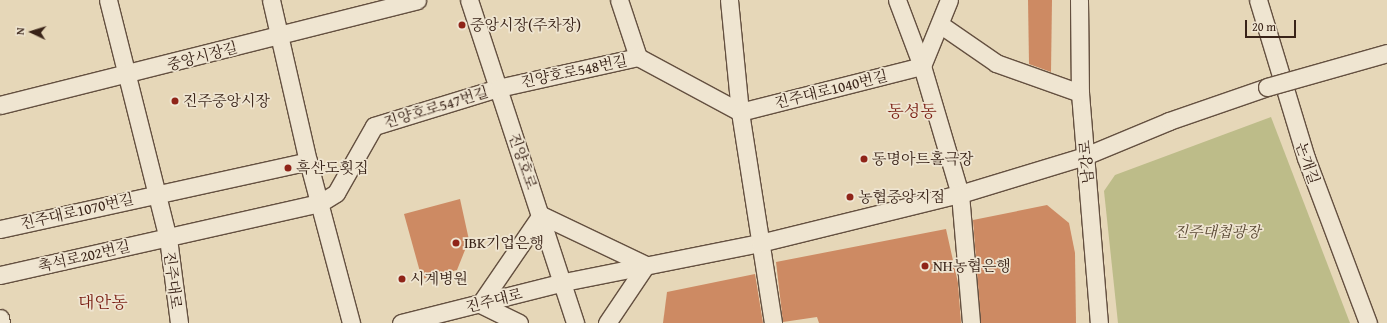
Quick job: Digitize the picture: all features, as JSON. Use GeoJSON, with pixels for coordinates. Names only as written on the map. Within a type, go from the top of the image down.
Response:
{"type":"FeatureCollection","features":[{"type":"Feature","properties":{"kind":"street"},"geometry":{"type":"LineString","coordinates":[[108,0],[155,192],[308,161]]}},
{"type":"Feature","properties":{"kind":"street"},"geometry":{"type":"LineString","coordinates":[[271,0],[308,161],[351,323]]}},
{"type":"Feature","properties":{"kind":"street","name":"중앙시장길"},"geometry":{"type":"LineString","coordinates":[[0,105],[126,76],[417,0]]}},
{"type":"Feature","properties":{"kind":"street","name":"진양호로"},"geometry":{"type":"LineString","coordinates":[[469,0],[564,282],[575,323]]}},
{"type":"Feature","properties":{"kind":"street","name":"진양호로548번길"},"geometry":{"type":"LineString","coordinates":[[498,88],[638,57],[619,0]]}},
{"type":"Feature","properties":{"kind":"street"},"geometry":{"type":"LineString","coordinates":[[730,0],[740,112],[772,323]]}},
{"type":"Feature","properties":{"kind":"street"},"geometry":{"type":"LineString","coordinates":[[897,0],[922,66],[960,194],[971,323]]}},
{"type":"Feature","properties":{"kind":"street"},"geometry":{"type":"LineString","coordinates":[[922,66],[941,25],[949,0]]}},
{"type":"Feature","properties":{"kind":"street","name":"남강로"},"geometry":{"type":"LineString","coordinates":[[1079,0],[1080,93],[1099,323]]}},
{"type":"Feature","properties":{"kind":"street","name":"논개길"},"geometry":{"type":"LineString","coordinates":[[1258,0],[1306,158],[1368,323]]}},
{"type":"Feature","properties":{"kind":"street"},"geometry":{"type":"LineString","coordinates":[[941,25],[996,63],[1080,93]]}},
{"type":"Feature","properties":{"kind":"street","name":"진주대로"},"geometry":{"type":"LineString","coordinates":[[401,323],[564,282],[760,243],[960,194],[1085,156],[1169,121],[1267,87],[1387,53]]}},
{"type":"Feature","properties":{"kind":"street"},"geometry":{"type":"LineString","coordinates":[[638,57],[740,112]]}},
{"type":"Feature","properties":{"kind":"street","name":"진주대로1040번길"},"geometry":{"type":"LineString","coordinates":[[740,112],[922,66]]}},
{"type":"Feature","properties":{"kind":"street","name":"진양호로547번길"},"geometry":{"type":"LineString","coordinates":[[168,238],[320,202],[336,193],[374,126],[498,88]]}},
{"type":"Feature","properties":{"kind":"street","name":"진주대로"},"geometry":{"type":"LineString","coordinates":[[155,192],[168,238],[179,323]]}},
{"type":"Feature","properties":{"kind":"street","name":"진주대로1070번길"},"geometry":{"type":"LineString","coordinates":[[0,229],[155,192]]}},
{"type":"Feature","properties":{"kind":"street"},"geometry":{"type":"LineString","coordinates":[[518,323],[480,304],[541,215],[646,265],[607,323]]}},
{"type":"Feature","properties":{"kind":"street","name":"촉석로202번길"},"geometry":{"type":"LineString","coordinates":[[0,275],[168,238]]}},
{"type":"Feature","properties":{"kind":"street"},"geometry":{"type":"LineString","coordinates":[[0,318],[1,323]]}},
{"type":"Feature","properties":{"kind":"green space","name":"진주대첩광장"},"geometry":{"type":"Polygon","coordinates":[[[1271,117],[1350,323],[1118,323],[1104,191],[1115,175],[1271,117]]]}},
{"type":"Feature","properties":{"kind":"building"},"geometry":{"type":"Polygon","coordinates":[[[1028,0],[1052,0],[1051,72],[1029,64],[1028,0]]]}},
{"type":"Feature","properties":{"kind":"building"},"geometry":{"type":"Polygon","coordinates":[[[460,199],[469,240],[457,270],[422,279],[404,214],[460,199]]]}},
{"type":"Feature","properties":{"kind":"building"},"geometry":{"type":"Polygon","coordinates":[[[1047,205],[1069,223],[1075,253],[1076,323],[981,323],[973,220],[1047,205]]]}},
{"type":"Feature","properties":{"kind":"building"},"geometry":{"type":"Polygon","coordinates":[[[946,229],[958,283],[961,323],[819,323],[817,317],[783,322],[776,262],[946,229]]]}},
{"type":"Feature","properties":{"kind":"building"},"geometry":{"type":"Polygon","coordinates":[[[755,274],[763,323],[663,323],[667,292],[755,274]]]}},
{"type":"Feature","properties":{"kind":"place","name":"중앙시장(주차장)"},"geometry":{"type":"Point","coordinates":[462,25]}},
{"type":"Feature","properties":{"kind":"place","name":"진주중앙시장"},"geometry":{"type":"Point","coordinates":[175,101]}},
{"type":"Feature","properties":{"kind":"place","name":"동명아트홀극장"},"geometry":{"type":"Point","coordinates":[864,159]}},
{"type":"Feature","properties":{"kind":"place","name":"흑산도횟집"},"geometry":{"type":"Point","coordinates":[288,168]}},
{"type":"Feature","properties":{"kind":"place","name":"농협중앙지점"},"geometry":{"type":"Point","coordinates":[850,197]}},
{"type":"Feature","properties":{"kind":"place","name":"IBK기업은행"},"geometry":{"type":"Point","coordinates":[456,243]}},
{"type":"Feature","properties":{"kind":"place","name":"NH농협은행"},"geometry":{"type":"Point","coordinates":[925,266]}},
{"type":"Feature","properties":{"kind":"place","name":"시계병원"},"geometry":{"type":"Point","coordinates":[402,279]}},
{"type":"Feature","properties":{"kind":"district","name":"동성동"},"geometry":{"type":"Point","coordinates":[912,111]}},
{"type":"Feature","properties":{"kind":"district","name":"대안동"},"geometry":{"type":"Point","coordinates":[103,302]}}]}
